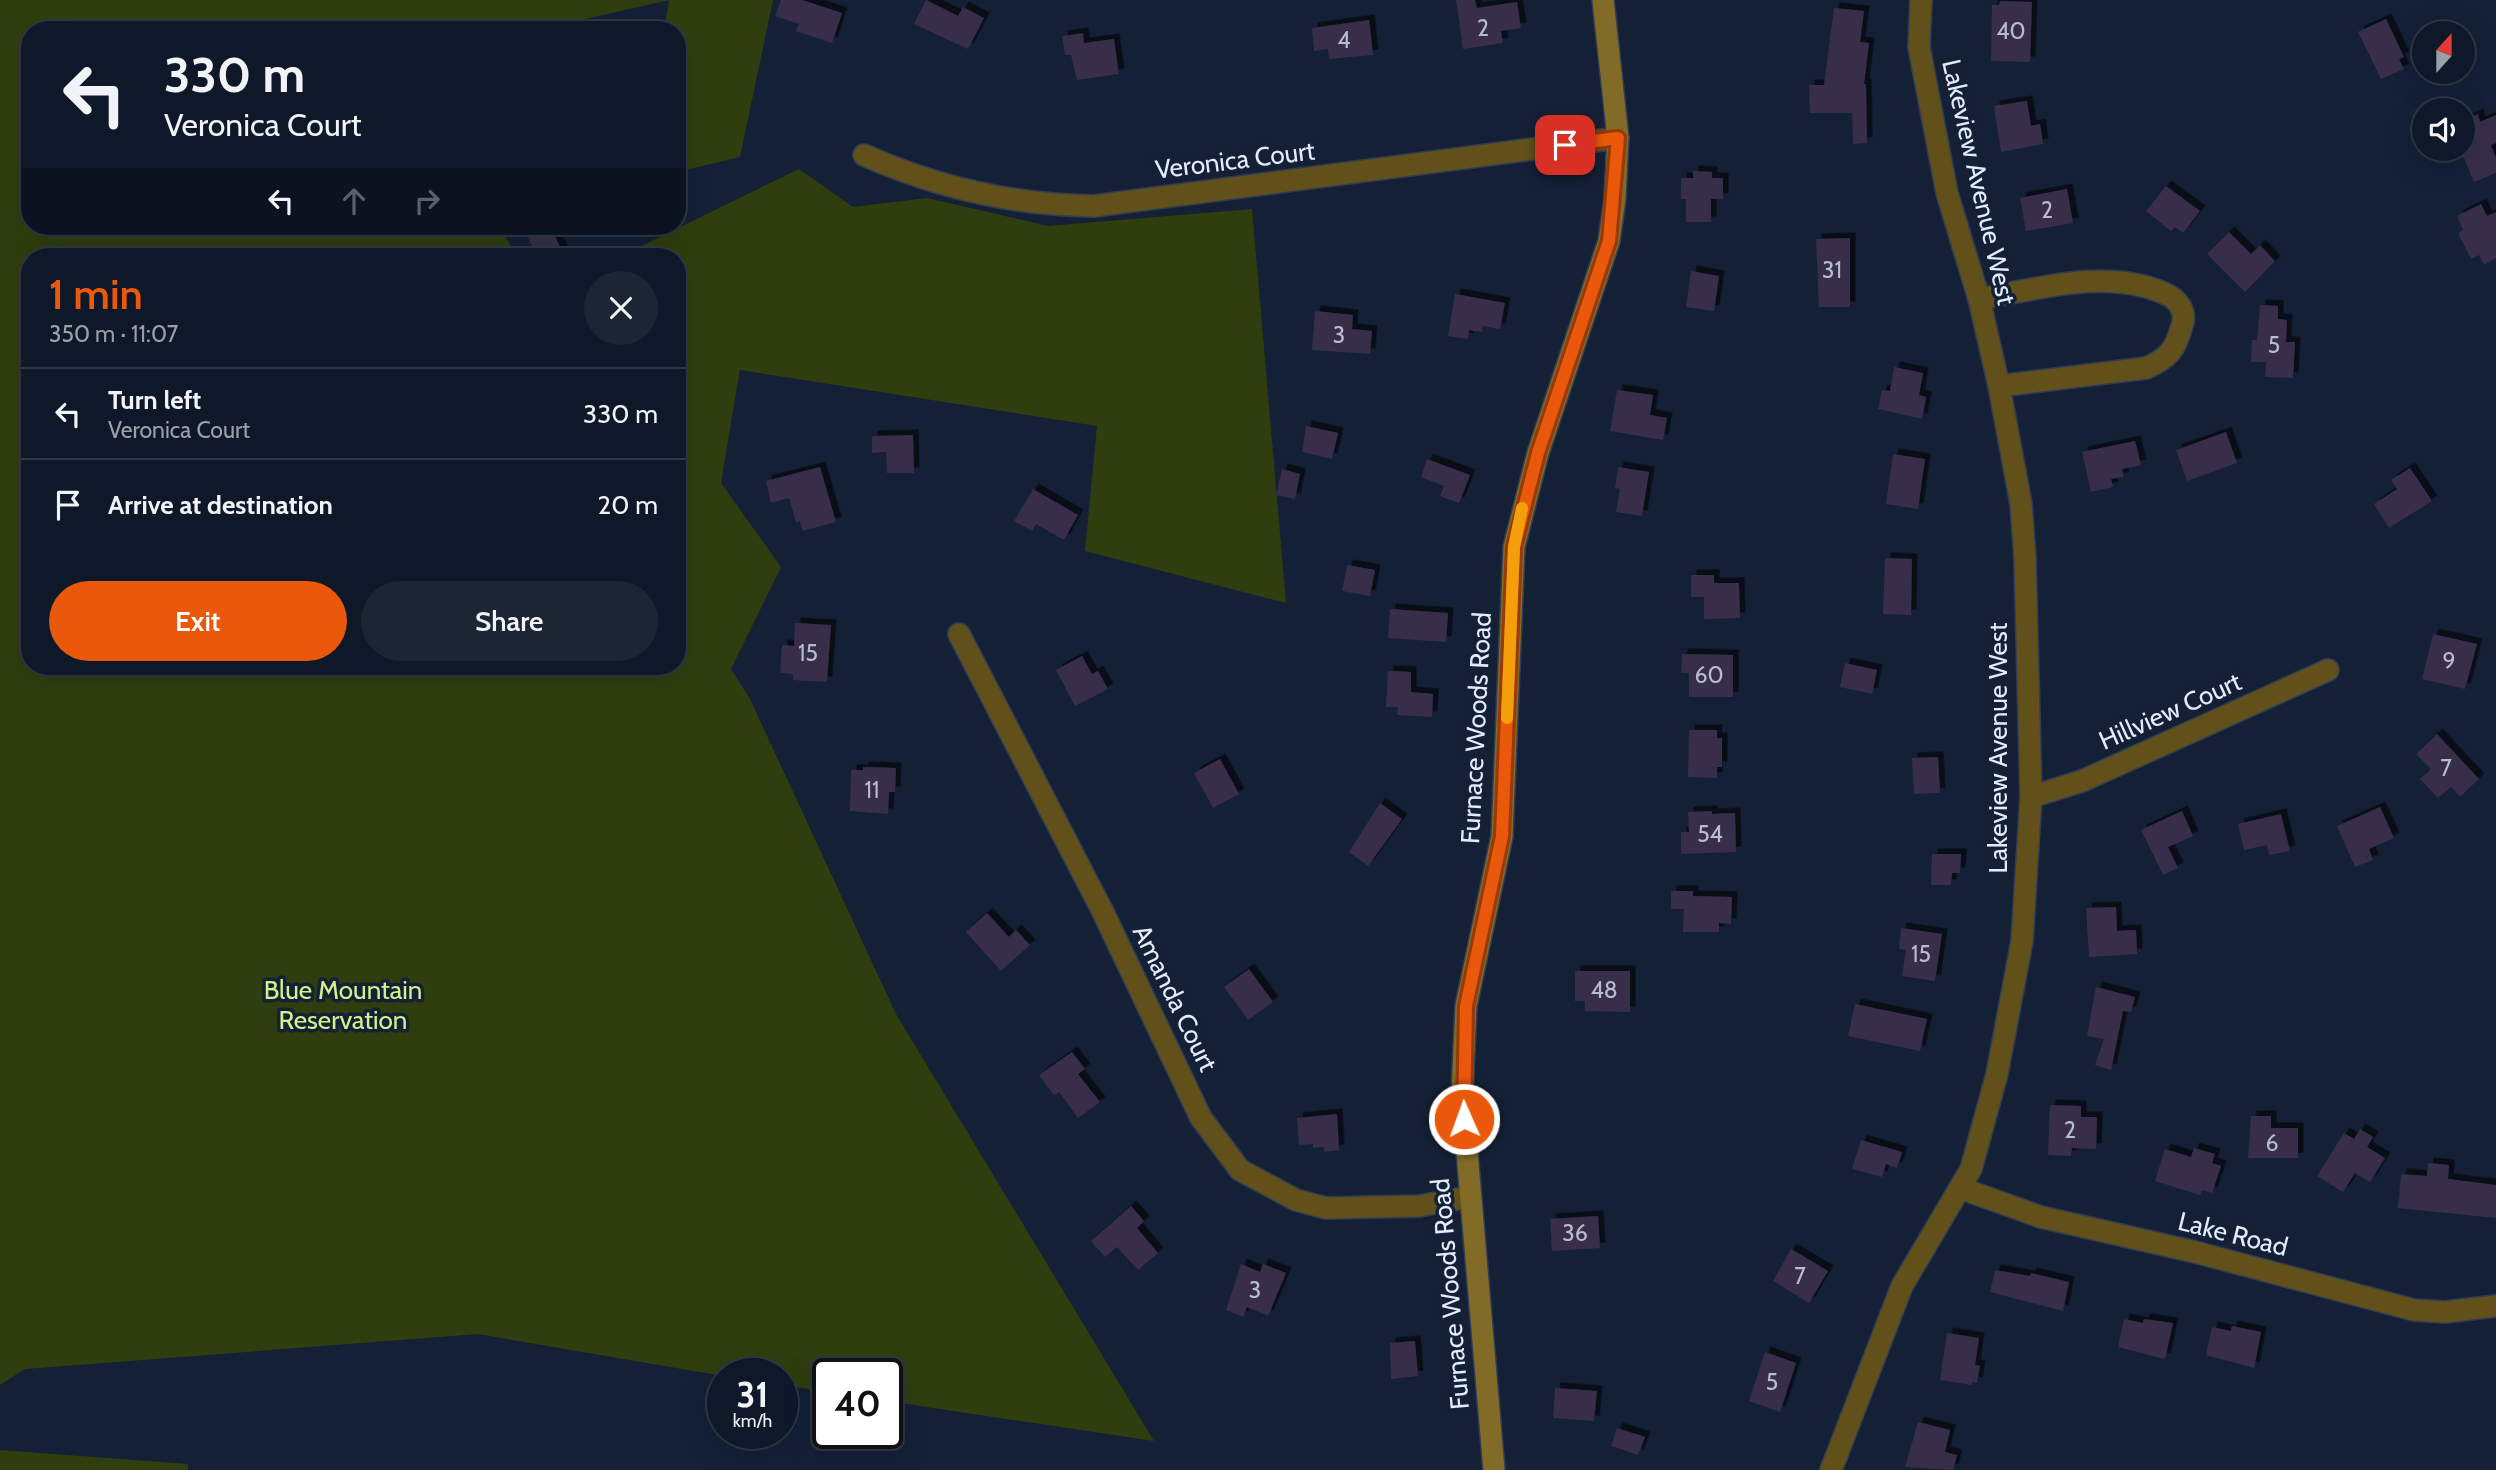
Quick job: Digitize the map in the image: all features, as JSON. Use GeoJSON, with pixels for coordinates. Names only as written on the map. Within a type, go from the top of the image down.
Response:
{"type":"FeatureCollection","features":[{"type":"Feature","properties":{"kind":"street","name":"Furnace Woods Road"},"geometry":{"type":"LineString","coordinates":[[1494,1470],[1462,1093],[1466,1006],[1502,836],[1514,547],[1538,453],[1609,241],[1618,138],[1603,0]]}},
{"type":"Feature","properties":{"kind":"street","name":"Lakeview Avenue West"},"geometry":{"type":"LineString","coordinates":[[1831,1470],[1902,1286],[1970,1169],[1997,1074],[2022,941],[2031,797],[2021,503],[1979,299],[1947,193],[1919,47],[1921,0]]}},
{"type":"Feature","properties":{"kind":"street","name":"Veronica Court"},"geometry":{"type":"LineString","coordinates":[[864,155],[889,166],[1001,200],[1040,206],[1094,206],[1618,138]]}},
{"type":"Feature","properties":{"kind":"street"},"geometry":{"type":"LineString","coordinates":[[1979,299],[2070,284],[2128,281],[2169,295],[2180,303],[2185,319],[2175,350],[2166,360],[2146,368],[1999,386]]}},
{"type":"Feature","properties":{"kind":"street","name":"Amanda Court"},"geometry":{"type":"LineString","coordinates":[[959,634],[1103,912],[1201,1118],[1240,1170],[1296,1200],[1326,1208],[1419,1206],[1469,1197]]}},
{"type":"Feature","properties":{"kind":"street","name":"Hillview Court"},"geometry":{"type":"LineString","coordinates":[[2031,797],[2082,781],[2329,670]]}},
{"type":"Feature","properties":{"kind":"street","name":"Lake Road"},"geometry":{"type":"LineString","coordinates":[[1960,1188],[2041,1217],[2195,1252],[2414,1310],[2445,1312],[2496,1307]]}},
{"type":"Feature","properties":{"kind":"green space","name":"Blue Mountain Reservation"},"geometry":{"type":"Polygon","coordinates":[[[0,0],[669,0],[579,21],[21,21],[21,235],[504,235],[512,248],[21,248],[21,675],[686,675],[686,248],[637,248],[664,235],[686,235],[686,224],[799,169],[853,207],[927,198],[1048,226],[1252,209],[1286,603],[1085,551],[1097,426],[740,370],[721,483],[781,567],[731,669],[750,699],[896,1014],[1154,1441],[903,1403],[903,1358],[812,1358],[812,1390],[798,1387],[798,1358],[707,1358],[707,1373],[478,1334],[25,1369],[0,1385],[0,0]]]}},
{"type":"Feature","properties":{"kind":"green space"},"geometry":{"type":"Polygon","coordinates":[[[669,0],[773,0],[740,157],[686,170],[686,21],[666,21],[669,0]]]}},
{"type":"Feature","properties":{"kind":"green space"},"geometry":{"type":"Polygon","coordinates":[[[0,1450],[188,1464],[188,1470],[0,1470],[0,1450]]]}},
{"type":"Feature","properties":{"kind":"building"},"geometry":{"type":"Polygon","coordinates":[[[781,0],[802,0],[842,13],[832,43],[796,31],[799,24],[775,16],[781,0]]]}},
{"type":"Feature","properties":{"kind":"building"},"geometry":{"type":"Polygon","coordinates":[[[926,0],[958,16],[963,7],[984,18],[968,49],[914,24],[926,0]]]}},
{"type":"Feature","properties":{"kind":"building"},"geometry":{"type":"Polygon","coordinates":[[[1456,0],[1475,0],[1477,8],[1517,2],[1521,28],[1501,31],[1503,43],[1463,49],[1456,0]]]}},
{"type":"Feature","properties":{"kind":"building"},"geometry":{"type":"Polygon","coordinates":[[[2000,1],[2032,2],[2030,62],[1991,61],[1992,5],[1999,5],[2000,1]]]}},
{"type":"Feature","properties":{"kind":"building"},"geometry":{"type":"Polygon","coordinates":[[[1834,8],[1864,11],[1860,42],[1869,43],[1864,84],[1867,143],[1853,144],[1852,113],[1810,113],[1809,85],[1824,85],[1834,8]]]}},
{"type":"Feature","properties":{"kind":"building"},"geometry":{"type":"Polygon","coordinates":[[[2386,19],[2404,57],[2399,59],[2404,69],[2381,79],[2358,32],[2386,19]]]}},
{"type":"Feature","properties":{"kind":"building"},"geometry":{"type":"Polygon","coordinates":[[[1369,20],[1373,55],[1329,59],[1328,49],[1314,51],[1312,28],[1369,20]]]}},
{"type":"Feature","properties":{"kind":"building"},"geometry":{"type":"Polygon","coordinates":[[[1083,33],[1084,43],[1114,39],[1119,74],[1077,80],[1071,55],[1065,55],[1062,36],[1083,33]]]}},
{"type":"Feature","properties":{"kind":"building"},"geometry":{"type":"Polygon","coordinates":[[[2027,101],[2031,126],[2040,124],[2043,144],[2001,152],[1994,106],[2027,101]]]}},
{"type":"Feature","properties":{"kind":"building"},"geometry":{"type":"Polygon","coordinates":[[[2478,114],[2480,122],[2496,115],[2496,143],[2491,145],[2496,158],[2496,173],[2474,182],[2465,161],[2475,161],[2475,115],[2478,114]]]}},
{"type":"Feature","properties":{"kind":"building"},"geometry":{"type":"Polygon","coordinates":[[[1693,171],[1712,172],[1712,178],[1723,178],[1723,199],[1711,199],[1711,222],[1686,222],[1686,199],[1681,199],[1681,178],[1693,178],[1693,171]]]}},
{"type":"Feature","properties":{"kind":"building"},"geometry":{"type":"Polygon","coordinates":[[[2166,186],[2200,211],[2183,233],[2175,227],[2171,231],[2146,211],[2166,186]]]}},
{"type":"Feature","properties":{"kind":"building"},"geometry":{"type":"Polygon","coordinates":[[[2067,189],[2073,223],[2026,231],[2020,198],[2067,189]]]}},
{"type":"Feature","properties":{"kind":"building"},"geometry":{"type":"Polygon","coordinates":[[[2481,204],[2487,216],[2496,212],[2496,258],[2484,265],[2479,255],[2471,259],[2458,233],[2463,230],[2457,216],[2481,204]]]}},
{"type":"Feature","properties":{"kind":"building"},"geometry":{"type":"Polygon","coordinates":[[[2229,232],[2251,254],[2260,245],[2275,261],[2245,292],[2207,254],[2229,232]]]}},
{"type":"Feature","properties":{"kind":"building"},"geometry":{"type":"Polygon","coordinates":[[[554,235],[561,248],[533,248],[527,236],[554,235]]]}},
{"type":"Feature","properties":{"kind":"building"},"geometry":{"type":"Polygon","coordinates":[[[1850,238],[1850,307],[1819,307],[1816,239],[1850,238]]]}},
{"type":"Feature","properties":{"kind":"building"},"geometry":{"type":"Polygon","coordinates":[[[1691,271],[1719,276],[1714,311],[1686,307],[1691,271]]]}},
{"type":"Feature","properties":{"kind":"building"},"geometry":{"type":"Polygon","coordinates":[[[1455,294],[1505,303],[1500,329],[1483,326],[1482,332],[1469,330],[1468,339],[1448,336],[1455,294]]]}},
{"type":"Feature","properties":{"kind":"building"},"geometry":{"type":"Polygon","coordinates":[[[2260,305],[2278,306],[2278,319],[2287,320],[2286,342],[2295,342],[2293,378],[2265,377],[2266,362],[2251,362],[2252,340],[2257,340],[2260,305]]]}},
{"type":"Feature","properties":{"kind":"building"},"geometry":{"type":"Polygon","coordinates":[[[1315,311],[1353,315],[1352,329],[1372,331],[1370,354],[1312,350],[1315,311]]]}},
{"type":"Feature","properties":{"kind":"building"},"geometry":{"type":"Polygon","coordinates":[[[1894,367],[1923,373],[1919,395],[1926,397],[1922,419],[1878,409],[1882,390],[1890,391],[1894,367]]]}},
{"type":"Feature","properties":{"kind":"building"},"geometry":{"type":"Polygon","coordinates":[[[1617,390],[1653,395],[1650,415],[1667,418],[1663,440],[1610,431],[1617,390]]]}},
{"type":"Feature","properties":{"kind":"building"},"geometry":{"type":"Polygon","coordinates":[[[1306,426],[1338,433],[1332,459],[1302,452],[1306,426]]]}},
{"type":"Feature","properties":{"kind":"building"},"geometry":{"type":"Polygon","coordinates":[[[2226,432],[2237,463],[2187,481],[2176,450],[2226,432]]]}},
{"type":"Feature","properties":{"kind":"building"},"geometry":{"type":"Polygon","coordinates":[[[913,435],[914,473],[887,473],[886,452],[872,453],[872,436],[913,435]]]}},
{"type":"Feature","properties":{"kind":"building"},"geometry":{"type":"Polygon","coordinates":[[[2135,441],[2141,465],[2122,469],[2124,477],[2111,479],[2113,487],[2091,492],[2082,452],[2135,441]]]}},
{"type":"Feature","properties":{"kind":"building"},"geometry":{"type":"Polygon","coordinates":[[[1893,454],[1925,459],[1918,509],[1886,504],[1893,454]]]}},
{"type":"Feature","properties":{"kind":"building"},"geometry":{"type":"Polygon","coordinates":[[[1427,459],[1470,475],[1459,503],[1440,496],[1444,486],[1421,477],[1427,459]]]}},
{"type":"Feature","properties":{"kind":"building"},"geometry":{"type":"Polygon","coordinates":[[[820,467],[836,522],[803,531],[800,521],[796,522],[789,498],[771,503],[766,481],[820,467]]]}},
{"type":"Feature","properties":{"kind":"building"},"geometry":{"type":"Polygon","coordinates":[[[1618,467],[1649,472],[1642,516],[1616,512],[1620,489],[1615,488],[1618,467]]]}},
{"type":"Feature","properties":{"kind":"building"},"geometry":{"type":"Polygon","coordinates":[[[2410,468],[2432,501],[2389,528],[2374,504],[2397,489],[2391,480],[2410,468]]]}},
{"type":"Feature","properties":{"kind":"building"},"geometry":{"type":"Polygon","coordinates":[[[1282,469],[1300,474],[1295,499],[1276,495],[1282,469]]]}},
{"type":"Feature","properties":{"kind":"building"},"geometry":{"type":"Polygon","coordinates":[[[1033,489],[1078,515],[1064,540],[1036,524],[1032,531],[1014,521],[1033,489]]]}},
{"type":"Feature","properties":{"kind":"building"},"geometry":{"type":"Polygon","coordinates":[[[1885,558],[1912,559],[1911,615],[1883,614],[1885,558]]]}},
{"type":"Feature","properties":{"kind":"building"},"geometry":{"type":"Polygon","coordinates":[[[1347,565],[1375,570],[1370,596],[1342,591],[1347,565]]]}},
{"type":"Feature","properties":{"kind":"building"},"geometry":{"type":"Polygon","coordinates":[[[1691,575],[1714,575],[1714,583],[1739,583],[1740,618],[1704,619],[1704,597],[1691,597],[1691,575]]]}},
{"type":"Feature","properties":{"kind":"building"},"geometry":{"type":"Polygon","coordinates":[[[1390,609],[1448,613],[1446,642],[1388,638],[1390,609]]]}},
{"type":"Feature","properties":{"kind":"building"},"geometry":{"type":"Polygon","coordinates":[[[795,623],[831,625],[827,682],[793,680],[793,674],[780,673],[782,645],[794,646],[795,623]]]}},
{"type":"Feature","properties":{"kind":"building"},"geometry":{"type":"Polygon","coordinates":[[[2433,634],[2477,644],[2465,689],[2422,679],[2433,634]]]}},
{"type":"Feature","properties":{"kind":"building"},"geometry":{"type":"Polygon","coordinates":[[[1682,654],[1733,655],[1733,697],[1689,697],[1689,673],[1681,673],[1682,654]]]}},
{"type":"Feature","properties":{"kind":"building"},"geometry":{"type":"Polygon","coordinates":[[[1082,656],[1092,674],[1098,671],[1108,689],[1075,706],[1056,670],[1082,656]]]}},
{"type":"Feature","properties":{"kind":"building"},"geometry":{"type":"Polygon","coordinates":[[[1845,663],[1877,670],[1872,694],[1840,687],[1845,663]]]}},
{"type":"Feature","properties":{"kind":"building"},"geometry":{"type":"Polygon","coordinates":[[[1388,671],[1411,672],[1411,692],[1433,694],[1432,717],[1397,715],[1398,707],[1386,707],[1388,671]]]}},
{"type":"Feature","properties":{"kind":"building"},"geometry":{"type":"Polygon","coordinates":[[[1689,730],[1717,730],[1717,738],[1722,738],[1722,767],[1717,767],[1717,778],[1688,777],[1689,730]]]}},
{"type":"Feature","properties":{"kind":"building"},"geometry":{"type":"Polygon","coordinates":[[[2437,734],[2479,779],[2460,797],[2451,787],[2438,798],[2420,779],[2431,769],[2416,754],[2437,734]]]}},
{"type":"Feature","properties":{"kind":"building"},"geometry":{"type":"Polygon","coordinates":[[[1938,757],[1940,793],[1914,794],[1912,758],[1938,757]]]}},
{"type":"Feature","properties":{"kind":"building"},"geometry":{"type":"Polygon","coordinates":[[[1220,759],[1239,794],[1213,808],[1194,773],[1220,759]]]}},
{"type":"Feature","properties":{"kind":"building"},"geometry":{"type":"Polygon","coordinates":[[[863,767],[896,768],[895,792],[889,792],[888,814],[850,811],[851,770],[863,770],[863,767]]]}},
{"type":"Feature","properties":{"kind":"building"},"geometry":{"type":"Polygon","coordinates":[[[1380,803],[1402,819],[1368,866],[1349,852],[1380,803]]]}},
{"type":"Feature","properties":{"kind":"building"},"geometry":{"type":"Polygon","coordinates":[[[2380,807],[2394,838],[2369,849],[2373,860],[2355,867],[2337,826],[2380,807]]]}},
{"type":"Feature","properties":{"kind":"building"},"geometry":{"type":"Polygon","coordinates":[[[1712,811],[1712,814],[1735,813],[1736,852],[1681,854],[1681,832],[1689,832],[1688,812],[1712,811]]]}},
{"type":"Feature","properties":{"kind":"building"},"geometry":{"type":"Polygon","coordinates":[[[2182,811],[2193,836],[2168,847],[2178,868],[2163,875],[2141,830],[2182,811]]]}},
{"type":"Feature","properties":{"kind":"building"},"geometry":{"type":"Polygon","coordinates":[[[2281,814],[2290,851],[2269,855],[2267,845],[2244,850],[2238,824],[2281,814]]]}},
{"type":"Feature","properties":{"kind":"building"},"geometry":{"type":"Polygon","coordinates":[[[1932,854],[1961,854],[1960,873],[1952,873],[1951,885],[1931,885],[1932,854]]]}},
{"type":"Feature","properties":{"kind":"building"},"geometry":{"type":"Polygon","coordinates":[[[1671,891],[1693,891],[1693,896],[1732,897],[1731,924],[1719,923],[1719,932],[1683,932],[1684,909],[1671,909],[1671,891]]]}},
{"type":"Feature","properties":{"kind":"building"},"geometry":{"type":"Polygon","coordinates":[[[2116,907],[2117,931],[2136,930],[2137,954],[2089,957],[2086,908],[2116,907]]]}},
{"type":"Feature","properties":{"kind":"building"},"geometry":{"type":"Polygon","coordinates":[[[987,913],[1009,937],[1016,930],[1030,945],[1001,971],[966,932],[987,913]]]}},
{"type":"Feature","properties":{"kind":"building"},"geometry":{"type":"Polygon","coordinates":[[[1901,928],[1942,934],[1935,981],[1902,976],[1906,950],[1899,949],[1901,928]]]}},
{"type":"Feature","properties":{"kind":"building"},"geometry":{"type":"Polygon","coordinates":[[[1249,969],[1273,1002],[1248,1020],[1224,987],[1249,969]]]}},
{"type":"Feature","properties":{"kind":"building"},"geometry":{"type":"Polygon","coordinates":[[[1575,971],[1630,971],[1630,1012],[1585,1011],[1585,1001],[1575,1001],[1575,971]]]}},
{"type":"Feature","properties":{"kind":"building"},"geometry":{"type":"Polygon","coordinates":[[[2096,987],[2135,997],[2131,1012],[2123,1011],[2111,1070],[2095,1065],[2104,1039],[2087,1036],[2096,987]]]}},
{"type":"Feature","properties":{"kind":"building"},"geometry":{"type":"Polygon","coordinates":[[[1855,1004],[1927,1019],[1920,1051],[1848,1036],[1855,1004]]]}},
{"type":"Feature","properties":{"kind":"building"},"geometry":{"type":"Polygon","coordinates":[[[1072,1052],[1085,1069],[1078,1074],[1100,1102],[1078,1118],[1059,1092],[1054,1095],[1039,1075],[1072,1052]]]}},
{"type":"Feature","properties":{"kind":"building"},"geometry":{"type":"Polygon","coordinates":[[[2050,1105],[2081,1106],[2081,1117],[2097,1117],[2096,1149],[2072,1148],[2071,1156],[2048,1155],[2050,1105]]]}},
{"type":"Feature","properties":{"kind":"building"},"geometry":{"type":"Polygon","coordinates":[[[1337,1114],[1339,1150],[1324,1152],[1324,1147],[1313,1148],[1313,1144],[1299,1145],[1297,1118],[1337,1114]]]}},
{"type":"Feature","properties":{"kind":"building"},"geometry":{"type":"Polygon","coordinates":[[[2251,1116],[2271,1116],[2271,1128],[2298,1128],[2298,1158],[2248,1158],[2251,1116]]]}},
{"type":"Feature","properties":{"kind":"building"},"geometry":{"type":"Polygon","coordinates":[[[2360,1129],[2373,1137],[2367,1147],[2385,1158],[2370,1182],[2355,1173],[2343,1192],[2317,1176],[2344,1133],[2354,1139],[2360,1129]]]}},
{"type":"Feature","properties":{"kind":"building"},"geometry":{"type":"Polygon","coordinates":[[[1861,1140],[1902,1152],[1897,1168],[1886,1164],[1882,1177],[1852,1169],[1861,1140]]]}},
{"type":"Feature","properties":{"kind":"building"},"geometry":{"type":"Polygon","coordinates":[[[2194,1148],[2215,1154],[2212,1163],[2221,1166],[2212,1193],[2202,1190],[2200,1195],[2155,1181],[2165,1149],[2191,1157],[2194,1148]]]}},
{"type":"Feature","properties":{"kind":"building"},"geometry":{"type":"Polygon","coordinates":[[[2428,1163],[2449,1165],[2448,1179],[2496,1185],[2496,1218],[2398,1208],[2401,1174],[2427,1176],[2428,1163]]]}},
{"type":"Feature","properties":{"kind":"building"},"geometry":{"type":"Polygon","coordinates":[[[1131,1206],[1144,1221],[1137,1228],[1158,1253],[1138,1270],[1117,1247],[1105,1257],[1091,1241],[1131,1206]]]}},
{"type":"Feature","properties":{"kind":"building"},"geometry":{"type":"Polygon","coordinates":[[[1598,1216],[1600,1248],[1552,1251],[1550,1219],[1598,1216]]]}},
{"type":"Feature","properties":{"kind":"building"},"geometry":{"type":"Polygon","coordinates":[[[1791,1249],[1828,1271],[1809,1303],[1773,1281],[1791,1249]]]}},
{"type":"Feature","properties":{"kind":"building"},"geometry":{"type":"Polygon","coordinates":[[[1241,1264],[1260,1272],[1263,1264],[1286,1273],[1268,1316],[1247,1307],[1243,1317],[1226,1310],[1241,1264]]]}},
{"type":"Feature","properties":{"kind":"building"},"geometry":{"type":"Polygon","coordinates":[[[1995,1270],[2030,1276],[2031,1273],[2069,1282],[2063,1311],[1990,1292],[1995,1270]]]}},
{"type":"Feature","properties":{"kind":"building"},"geometry":{"type":"Polygon","coordinates":[[[2124,1319],[2143,1323],[2144,1319],[2173,1323],[2165,1359],[2118,1347],[2124,1319]]]}},
{"type":"Feature","properties":{"kind":"building"},"geometry":{"type":"Polygon","coordinates":[[[2232,1326],[2261,1332],[2254,1368],[2206,1355],[2212,1327],[2231,1331],[2232,1326]]]}},
{"type":"Feature","properties":{"kind":"building"},"geometry":{"type":"Polygon","coordinates":[[[1947,1333],[1979,1338],[1975,1365],[1980,1366],[1977,1383],[1972,1382],[1972,1385],[1940,1380],[1947,1333]]]}},
{"type":"Feature","properties":{"kind":"building"},"geometry":{"type":"Polygon","coordinates":[[[1415,1341],[1418,1376],[1391,1379],[1390,1343],[1415,1341]]]}},
{"type":"Feature","properties":{"kind":"building"},"geometry":{"type":"Polygon","coordinates":[[[1765,1352],[1796,1363],[1780,1412],[1749,1401],[1765,1352]]]}},
{"type":"Feature","properties":{"kind":"building"},"geometry":{"type":"Polygon","coordinates":[[[1555,1388],[1597,1391],[1594,1421],[1553,1418],[1555,1388]]]}},
{"type":"Feature","properties":{"kind":"building"},"geometry":{"type":"Polygon","coordinates":[[[1918,1422],[1950,1430],[1945,1452],[1957,1455],[1953,1470],[1905,1467],[1918,1422]]]}},
{"type":"Feature","properties":{"kind":"building"},"geometry":{"type":"Polygon","coordinates":[[[1617,1428],[1645,1437],[1638,1455],[1611,1446],[1617,1428]]]}},
{"type":"Feature","properties":{"kind":"slow traffic"},"geometry":{"type":"LineString","coordinates":[[1507,718],[1508,640],[1514,547],[1522,508]]}},
{"type":"Feature","properties":{"kind":"route"},"geometry":{"type":"LineString","coordinates":[[1464,1119],[1462,1093],[1466,1006],[1502,836],[1509,697],[1508,640],[1514,547],[1521,510],[1538,453],[1609,241],[1615,198],[1618,138],[1565,145]]}}]}
